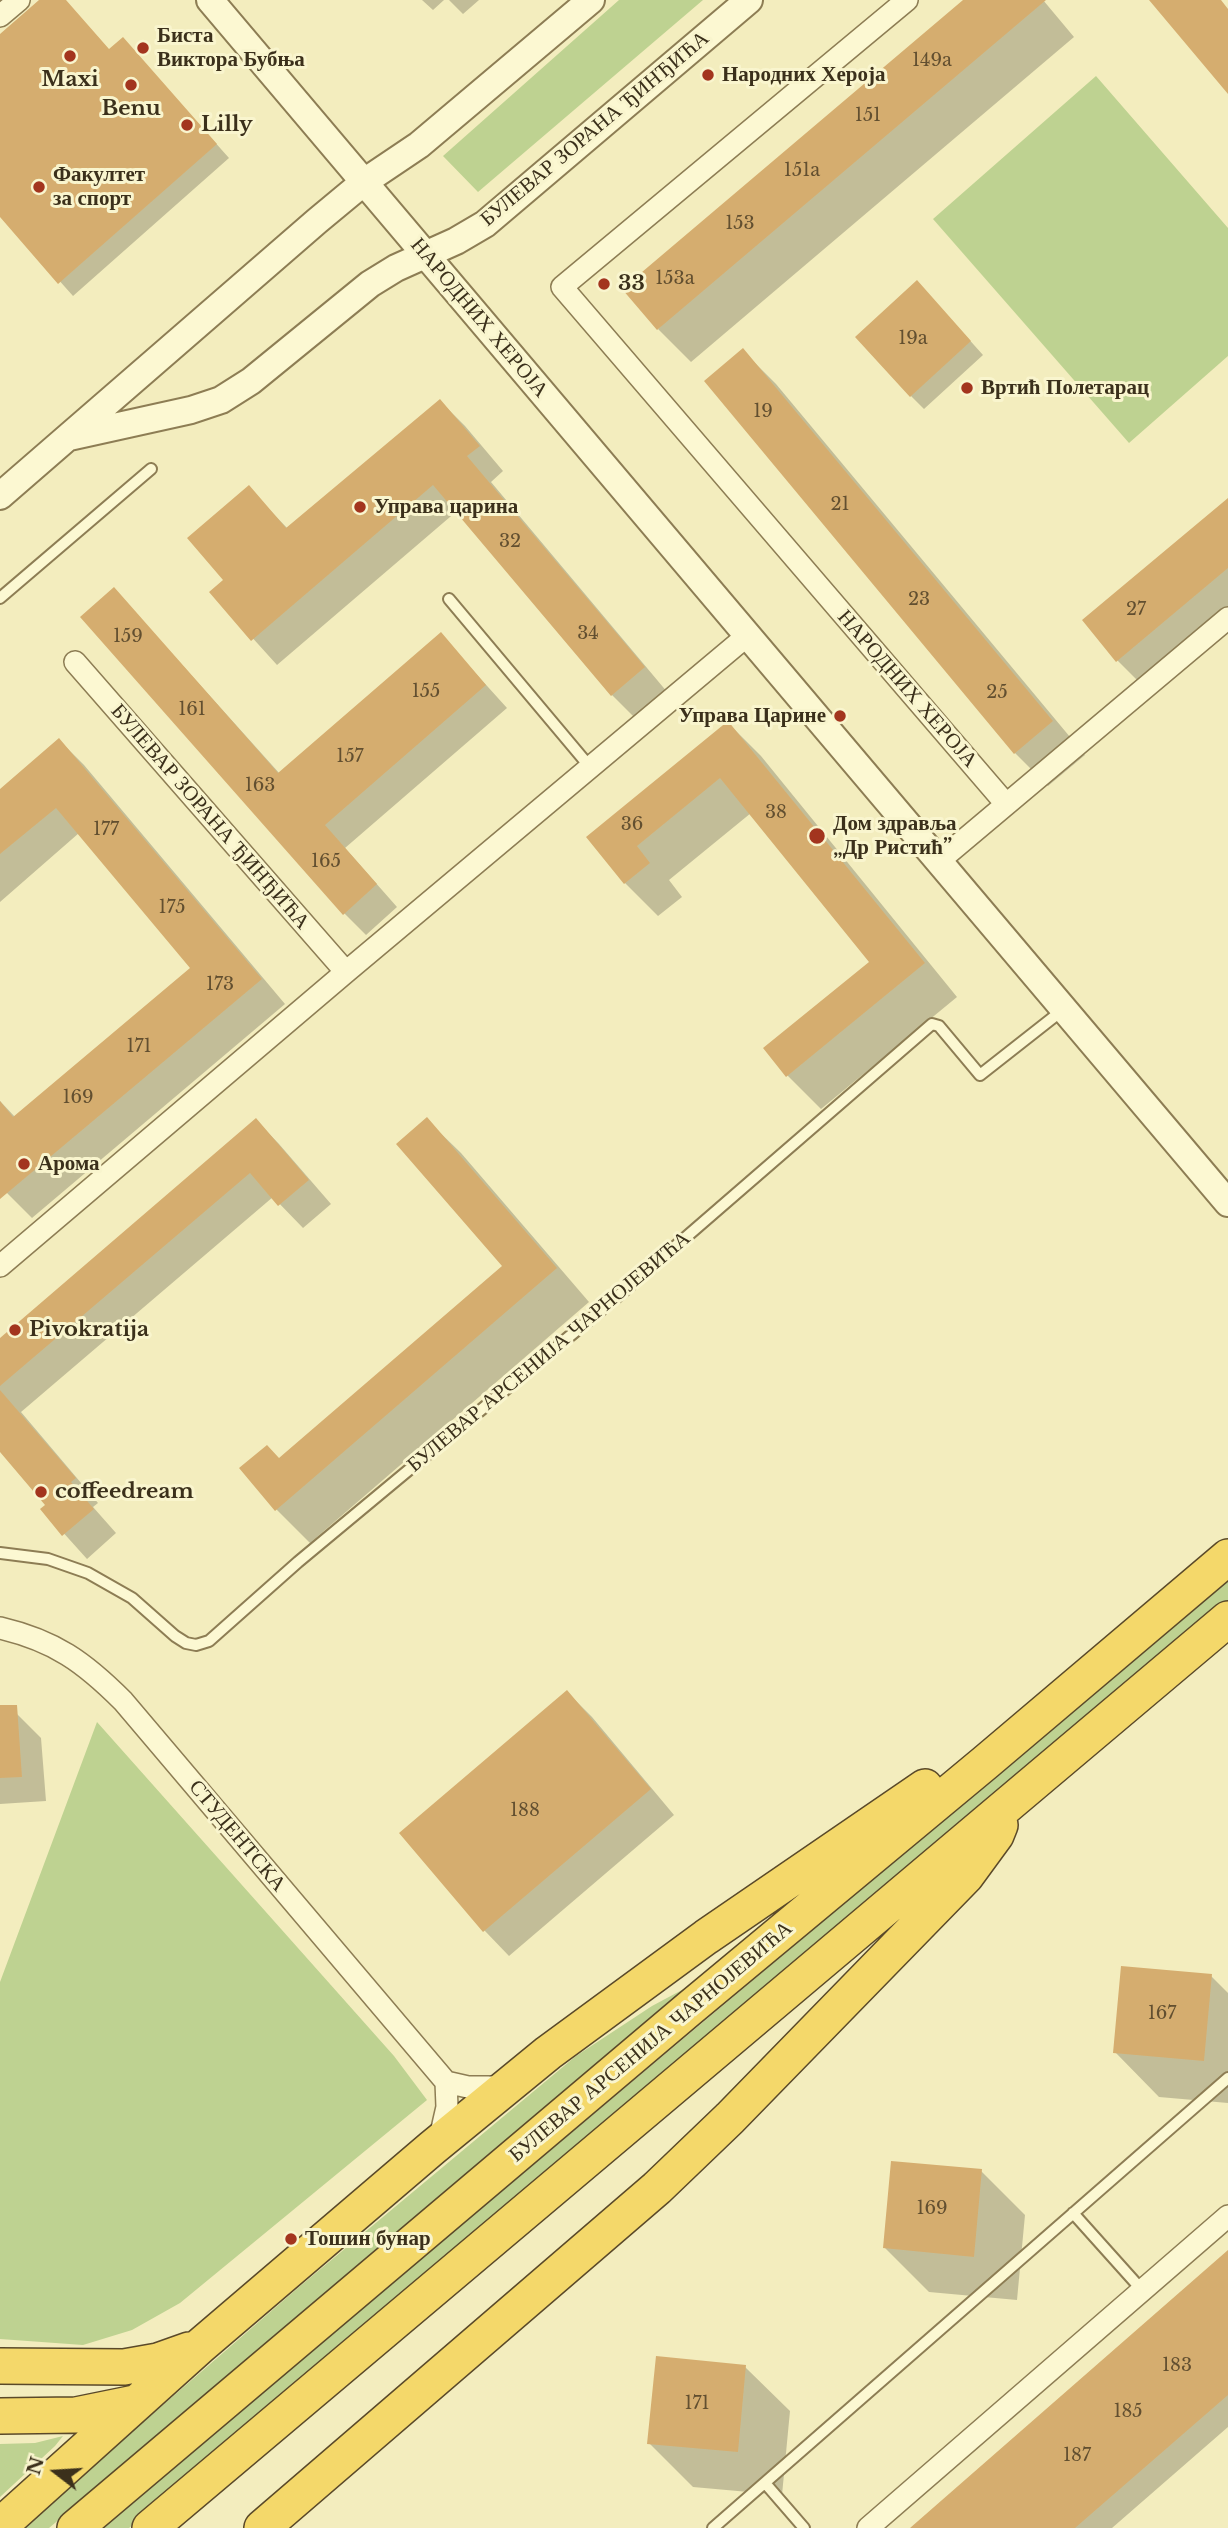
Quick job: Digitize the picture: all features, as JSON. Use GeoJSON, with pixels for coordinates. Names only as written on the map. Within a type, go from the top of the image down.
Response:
{"type":"FeatureCollection","features":[{"type":"Feature","properties":{"kind":"highway","name":"БУЛЕВАР АРСЕНИЈА ЧАРНОЈЕВИЋА"},"geometry":{"type":"LineString","coordinates":[[75,2528],[1228,1557]]}},
{"type":"Feature","properties":{"kind":"highway"},"geometry":{"type":"LineString","coordinates":[[150,2528],[1228,1619]]}},
{"type":"Feature","properties":{"kind":"highway"},"geometry":{"type":"LineString","coordinates":[[0,2526],[199,2347],[548,2053],[706,1937],[938,1778],[965,1766],[986,1762]]}},
{"type":"Feature","properties":{"kind":"highway"},"geometry":{"type":"LineString","coordinates":[[262,2528],[657,2188],[730,2118],[966,1876],[996,1835],[1009,1804]]}},
{"type":"Feature","properties":{"kind":"highway"},"geometry":{"type":"LineString","coordinates":[[0,2366],[87,2369],[124,2367],[158,2361],[199,2347]]}},
{"type":"Feature","properties":{"kind":"highway"},"geometry":{"type":"LineString","coordinates":[[0,2416],[76,2415],[135,2403]]}},
{"type":"Feature","properties":{"kind":"highway"},"geometry":{"type":"LineString","coordinates":[[288,2528],[321,2476]]}},
{"type":"Feature","properties":{"kind":"street"},"geometry":{"type":"LineString","coordinates":[[0,16],[19,0]]}},
{"type":"Feature","properties":{"kind":"street","name":"НАРОДНИХ ХЕРОЈА"},"geometry":{"type":"LineString","coordinates":[[210,0],[1228,1203]]}},
{"type":"Feature","properties":{"kind":"street","name":"БУЛЕВАР ЗОРАНА ЂИНЂИЋА"},"geometry":{"type":"LineString","coordinates":[[0,496],[364,182],[419,145],[591,0]]}},
{"type":"Feature","properties":{"kind":"street","name":"БУЛЕВАР ЗОРАНА ЂИНЂИЋА"},"geometry":{"type":"LineString","coordinates":[[69,437],[191,410],[221,400],[251,381],[370,284],[396,268],[485,224],[749,0]]}},
{"type":"Feature","properties":{"kind":"street","name":"НАРОДНИХ ХЕРОЈА"},"geometry":{"type":"LineString","coordinates":[[907,0],[562,287],[1006,804]]}},
{"type":"Feature","properties":{"kind":"street"},"geometry":{"type":"LineString","coordinates":[[939,861],[1228,618]]}},
{"type":"Feature","properties":{"kind":"street"},"geometry":{"type":"LineString","coordinates":[[0,1266],[748,635]]}},
{"type":"Feature","properties":{"kind":"street","name":"БУЛЕВАР ЗОРАНА ЂИНЂИЋА"},"geometry":{"type":"LineString","coordinates":[[75,662],[346,972]]}},
{"type":"Feature","properties":{"kind":"street","name":"СТУДЕНТСКА"},"geometry":{"type":"LineString","coordinates":[[0,1628],[25,1633],[56,1646],[82,1663],[115,1693],[446,2082]]}},
{"type":"Feature","properties":{"kind":"street"},"geometry":{"type":"LineString","coordinates":[[439,2144],[447,2107],[446,2082],[468,2087],[507,2087]]}},
{"type":"Feature","properties":{"kind":"street"},"geometry":{"type":"LineString","coordinates":[[868,2528],[1228,2216]]}},
{"type":"Feature","properties":{"kind":"lane"},"geometry":{"type":"LineString","coordinates":[[0,598],[150,469]]}},
{"type":"Feature","properties":{"kind":"lane"},"geometry":{"type":"LineString","coordinates":[[449,599],[590,767]]}},
{"type":"Feature","properties":{"kind":"lane","name":"БУЛЕВАР АРСЕНИЈА ЧАРНОЈЕВИЋА"},"geometry":{"type":"LineString","coordinates":[[0,1553],[48,1559],[88,1573],[132,1598],[174,1636],[186,1643],[196,1646],[209,1641],[309,1553],[618,1296],[932,1024],[939,1026],[980,1075],[1064,1010]]}},
{"type":"Feature","properties":{"kind":"lane"},"geometry":{"type":"LineString","coordinates":[[713,2528],[1228,2078]]}},
{"type":"Feature","properties":{"kind":"lane"},"geometry":{"type":"LineString","coordinates":[[1073,2213],[1142,2290]]}},
{"type":"Feature","properties":{"kind":"lane"},"geometry":{"type":"LineString","coordinates":[[765,2483],[804,2528]]}},
{"type":"Feature","properties":{"kind":"green space"},"geometry":{"type":"Polygon","coordinates":[[[619,0],[703,0],[478,192],[443,156],[619,0]]]}},
{"type":"Feature","properties":{"kind":"green space"},"geometry":{"type":"Polygon","coordinates":[[[1096,76],[1228,228],[1228,356],[1129,443],[933,219],[1096,76]]]}},
{"type":"Feature","properties":{"kind":"green space"},"geometry":{"type":"Polygon","coordinates":[[[1228,1581],[1228,1607],[129,2528],[101,2528],[1228,1581]]]}},
{"type":"Feature","properties":{"kind":"green space"},"geometry":{"type":"Polygon","coordinates":[[[97,1722],[394,2056],[427,2100],[180,2303],[132,2330],[83,2345],[0,2339],[0,1982],[97,1722]]]}},
{"type":"Feature","properties":{"kind":"green space"},"geometry":{"type":"Polygon","coordinates":[[[710,1975],[49,2528],[21,2528],[299,2287],[576,2056],[652,2006],[710,1975]]]}},
{"type":"Feature","properties":{"kind":"green space"},"geometry":{"type":"Polygon","coordinates":[[[63,2436],[0,2497],[0,2444],[35,2443],[63,2436]]]}},
{"type":"Feature","properties":{"kind":"building"},"geometry":{"type":"Polygon","coordinates":[[[39,0],[66,0],[109,49],[123,37],[217,144],[58,284],[0,217],[0,34],[39,0]]]}},
{"type":"Feature","properties":{"kind":"building"},"geometry":{"type":"Polygon","coordinates":[[[963,0],[1046,0],[657,330],[622,289],[963,0]]]}},
{"type":"Feature","properties":{"kind":"building"},"geometry":{"type":"Polygon","coordinates":[[[1149,0],[1221,0],[1228,9],[1228,94],[1149,0]]]}},
{"type":"Feature","properties":{"kind":"building"},"geometry":{"type":"Polygon","coordinates":[[[917,280],[971,341],[910,397],[855,337],[917,280]]]}},
{"type":"Feature","properties":{"kind":"building"},"geometry":{"type":"Polygon","coordinates":[[[743,348],[1053,721],[1014,754],[704,381],[743,348]]]}},
{"type":"Feature","properties":{"kind":"building","name":"Управа царина"},"geometry":{"type":"Polygon","coordinates":[[[440,399],[480,446],[467,456],[645,667],[611,696],[433,485],[251,641],[209,592],[223,580],[187,538],[249,485],[286,528],[440,399]]]}},
{"type":"Feature","properties":{"kind":"building"},"geometry":{"type":"Polygon","coordinates":[[[1228,498],[1228,568],[1116,662],[1082,620],[1228,498]]]}},
{"type":"Feature","properties":{"kind":"building"},"geometry":{"type":"Polygon","coordinates":[[[114,587],[278,773],[441,632],[486,685],[325,825],[377,884],[343,915],[80,617],[114,587]]]}},
{"type":"Feature","properties":{"kind":"building"},"geometry":{"type":"Polygon","coordinates":[[[728,721],[925,963],[786,1077],[763,1048],[869,962],[720,778],[637,846],[650,863],[624,884],[586,837],[728,721]]]}},
{"type":"Feature","properties":{"kind":"building"},"geometry":{"type":"Polygon","coordinates":[[[59,738],[262,979],[0,1199],[0,1101],[13,1117],[190,968],[56,808],[0,854],[0,789],[59,738]]]}},
{"type":"Feature","properties":{"kind":"building"},"geometry":{"type":"Polygon","coordinates":[[[427,1117],[557,1268],[275,1511],[239,1468],[267,1445],[279,1458],[502,1266],[396,1144],[427,1117]]]}},
{"type":"Feature","properties":{"kind":"building"},"geometry":{"type":"Polygon","coordinates":[[[256,1118],[309,1180],[278,1206],[250,1173],[0,1386],[0,1338],[256,1118]]]}},
{"type":"Feature","properties":{"kind":"building"},"geometry":{"type":"Polygon","coordinates":[[[0,1390],[76,1478],[71,1482],[94,1509],[62,1536],[40,1509],[45,1505],[0,1452],[0,1390]]]}},
{"type":"Feature","properties":{"kind":"building"},"geometry":{"type":"Polygon","coordinates":[[[567,1690],[651,1789],[483,1932],[399,1833],[567,1690]]]}},
{"type":"Feature","properties":{"kind":"building"},"geometry":{"type":"Polygon","coordinates":[[[0,1705],[17,1705],[22,1777],[0,1778],[0,1705]]]}},
{"type":"Feature","properties":{"kind":"building"},"geometry":{"type":"Polygon","coordinates":[[[1121,1966],[1212,1974],[1204,2061],[1113,2053],[1121,1966]]]}},
{"type":"Feature","properties":{"kind":"building"},"geometry":{"type":"Polygon","coordinates":[[[891,2161],[982,2169],[974,2257],[883,2248],[891,2161]]]}},
{"type":"Feature","properties":{"kind":"building"},"geometry":{"type":"Polygon","coordinates":[[[1228,2250],[1228,2395],[1075,2528],[910,2528],[1228,2250]]]}},
{"type":"Feature","properties":{"kind":"building"},"geometry":{"type":"Polygon","coordinates":[[[656,2356],[746,2365],[738,2452],[647,2444],[656,2356]]]}},
{"type":"Feature","properties":{"kind":"place","name":"Биста Виктора Бубња"},"geometry":{"type":"Point","coordinates":[143,48]}},
{"type":"Feature","properties":{"kind":"place","name":"Maxi"},"geometry":{"type":"Point","coordinates":[70,56]}},
{"type":"Feature","properties":{"kind":"place","name":"Народних Хероја"},"geometry":{"type":"Point","coordinates":[708,75]}},
{"type":"Feature","properties":{"kind":"place","name":"Benu"},"geometry":{"type":"Point","coordinates":[131,85]}},
{"type":"Feature","properties":{"kind":"place","name":"Lilly"},"geometry":{"type":"Point","coordinates":[187,125]}},
{"type":"Feature","properties":{"kind":"place","name":"Факултет за спорт"},"geometry":{"type":"Point","coordinates":[39,187]}},
{"type":"Feature","properties":{"kind":"place","name":"33"},"geometry":{"type":"Point","coordinates":[604,284]}},
{"type":"Feature","properties":{"kind":"place","name":"Вртић Полетарац"},"geometry":{"type":"Point","coordinates":[967,388]}},
{"type":"Feature","properties":{"kind":"place","name":"Управа царина"},"geometry":{"type":"Point","coordinates":[360,507]}},
{"type":"Feature","properties":{"kind":"place","name":"Управа Царине"},"geometry":{"type":"Point","coordinates":[840,716]}},
{"type":"Feature","properties":{"kind":"place","name":"Дом здравља „Др Ристић”"},"geometry":{"type":"Point","coordinates":[817,836]}},
{"type":"Feature","properties":{"kind":"place","name":"Арома"},"geometry":{"type":"Point","coordinates":[24,1164]}},
{"type":"Feature","properties":{"kind":"place","name":"Pivokratija"},"geometry":{"type":"Point","coordinates":[15,1330]}},
{"type":"Feature","properties":{"kind":"place","name":"coffeedream"},"geometry":{"type":"Point","coordinates":[41,1492]}},
{"type":"Feature","properties":{"kind":"place","name":"Тошин бунар"},"geometry":{"type":"Point","coordinates":[291,2239]}}]}
